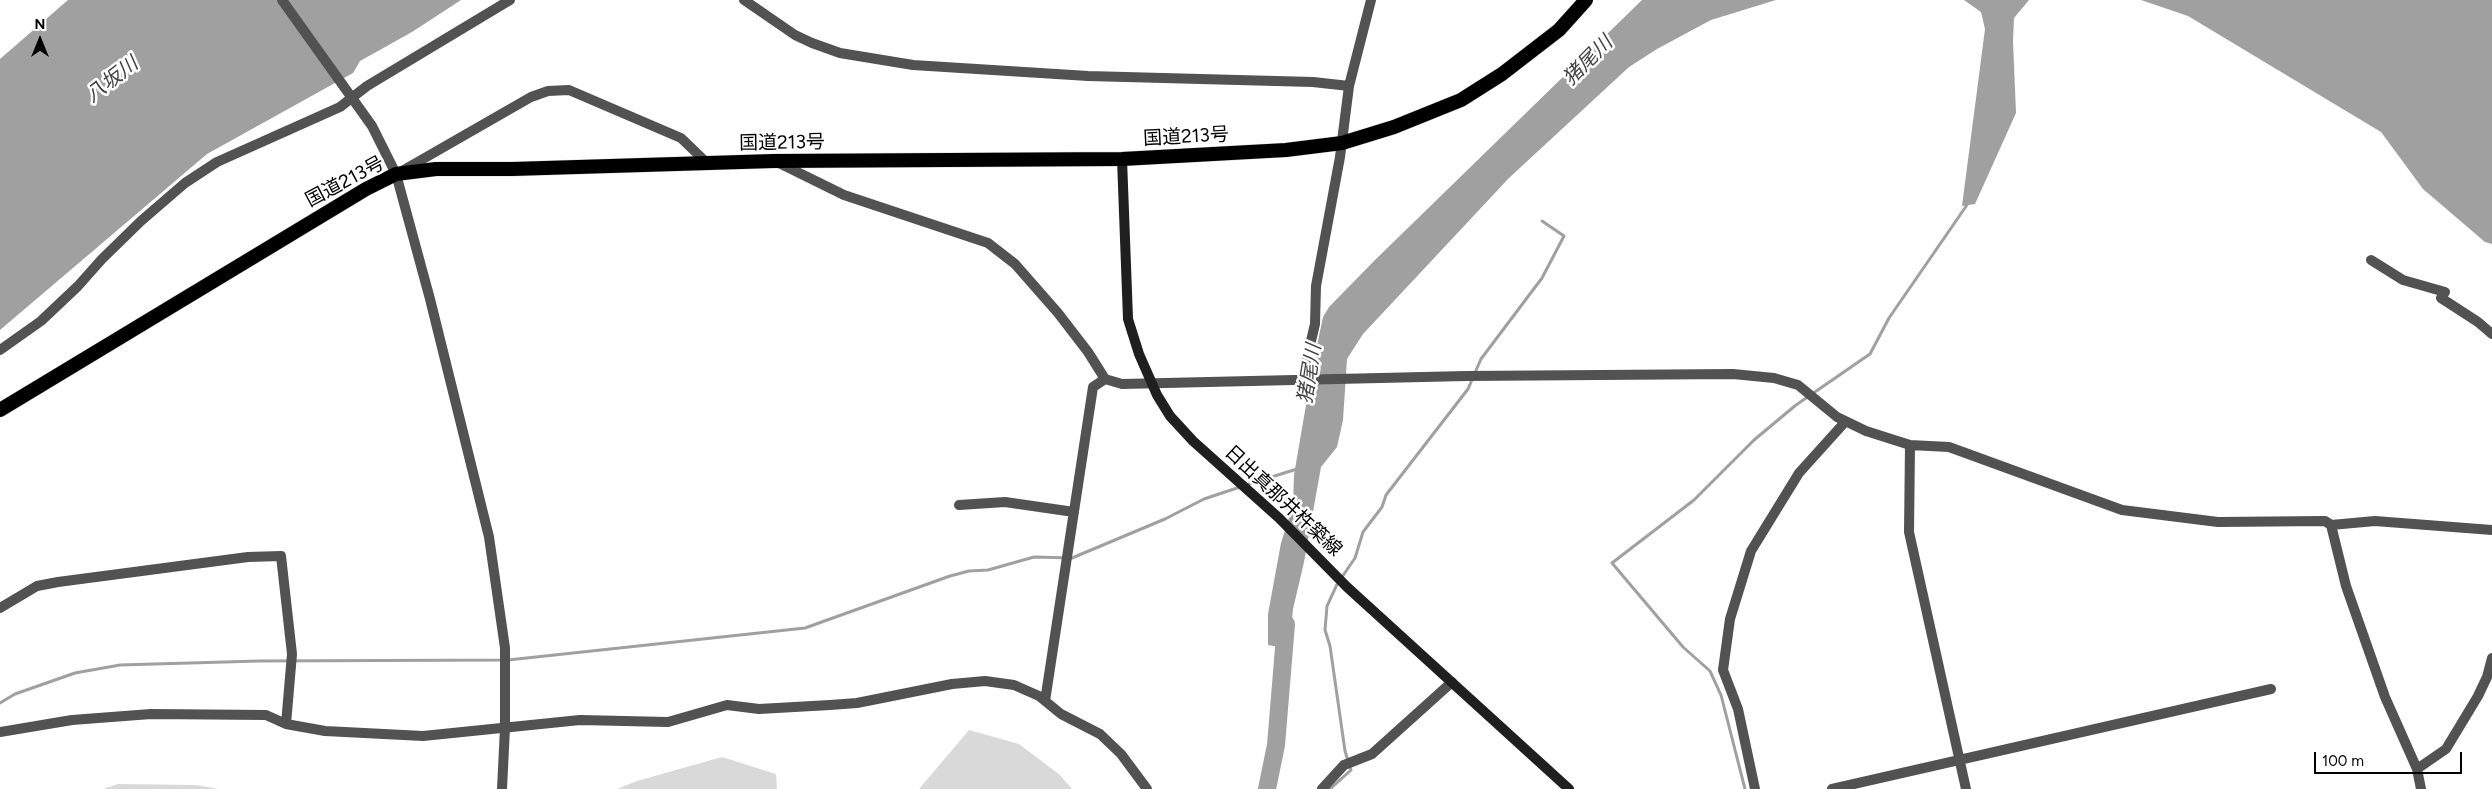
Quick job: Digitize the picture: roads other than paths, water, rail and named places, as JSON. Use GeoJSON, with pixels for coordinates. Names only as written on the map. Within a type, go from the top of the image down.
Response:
{"type":"FeatureCollection","features":[{"type":"Feature","properties":{"kind":"highway","name":"国道213号"},"geometry":{"type":"LineString","coordinates":[[0,410],[366,189],[396,174],[436,169],[512,169],[774,161],[1122,159],[1286,150],[1342,143],[1394,127],[1461,100],[1502,74],[1559,30],[1586,0]]}},
{"type":"Feature","properties":{"kind":"main road","name":"日出真那井杵築線"},"geometry":{"type":"LineString","coordinates":[[1122,159],[1128,319],[1139,354],[1151,382],[1170,416],[1278,518],[1347,587],[1569,789]]}},
{"type":"Feature","properties":{"kind":"street"},"geometry":{"type":"LineString","coordinates":[[282,0],[372,126],[396,174],[430,299],[489,537],[505,648],[505,728],[502,789]]}},
{"type":"Feature","properties":{"kind":"street"},"geometry":{"type":"LineString","coordinates":[[0,350],[47,315],[141,221],[185,183],[217,162],[340,108],[366,86],[510,0]]}},
{"type":"Feature","properties":{"kind":"street"},"geometry":{"type":"LineString","coordinates":[[744,0],[795,35],[812,43],[840,53],[913,66],[1088,76],[1313,82],[1349,86]]}},
{"type":"Feature","properties":{"kind":"street"},"geometry":{"type":"LineString","coordinates":[[1302,379],[1315,324],[1316,286],[1342,143],[1349,86],[1371,0]]}},
{"type":"Feature","properties":{"kind":"street"},"geometry":{"type":"LineString","coordinates":[[396,174],[531,97],[548,91],[569,90],[681,138],[707,164]]}},
{"type":"Feature","properties":{"kind":"street"},"geometry":{"type":"LineString","coordinates":[[774,161],[844,195],[988,243],[1014,264],[1058,313],[1088,352],[1105,379],[1122,384],[1359,377],[1733,374],[1786,381],[1808,391],[1845,422],[1910,445],[1949,447],[2122,510],[2218,522],[2325,520],[2331,525],[2346,586],[2385,697],[2416,769],[2421,789]]}},
{"type":"Feature","properties":{"kind":"street"},"geometry":{"type":"LineString","coordinates":[[2371,260],[2403,280],[2445,292],[2441,298],[2478,322],[2492,334]]}},
{"type":"Feature","properties":{"kind":"street"},"geometry":{"type":"LineString","coordinates":[[1044,701],[1093,387],[1105,379]]}},
{"type":"Feature","properties":{"kind":"street"},"geometry":{"type":"LineString","coordinates":[[1755,789],[1738,709],[1723,670],[1730,619],[1748,559],[1765,527],[1799,473],[1845,422]]}},
{"type":"Feature","properties":{"kind":"street"},"geometry":{"type":"LineString","coordinates":[[1910,445],[1909,532],[1966,789]]}},
{"type":"Feature","properties":{"kind":"street"},"geometry":{"type":"LineString","coordinates":[[959,505],[1005,502],[1074,512]]}},
{"type":"Feature","properties":{"kind":"street"},"geometry":{"type":"LineString","coordinates":[[2331,525],[2375,521],[2492,530]]}},
{"type":"Feature","properties":{"kind":"street"},"geometry":{"type":"LineString","coordinates":[[0,608],[37,586],[58,582],[248,558],[281,556],[292,660],[286,724]]}},
{"type":"Feature","properties":{"kind":"street"},"geometry":{"type":"LineString","coordinates":[[2416,769],[2446,749],[2478,696],[2487,677],[2492,658]]}},
{"type":"Feature","properties":{"kind":"street"},"geometry":{"type":"LineString","coordinates":[[0,732],[72,720],[151,714],[266,715],[286,724],[325,731],[414,736],[580,720],[668,722],[727,705],[759,709],[857,703],[952,684],[986,681],[1014,685],[1039,696],[1061,714],[1110,742],[1147,789]]}},
{"type":"Feature","properties":{"kind":"street"},"geometry":{"type":"LineString","coordinates":[[1322,789],[1344,765],[1372,754],[1452,682]]}},
{"type":"Feature","properties":{"kind":"street"},"geometry":{"type":"LineString","coordinates":[[1832,789],[2271,688]]}},
{"type":"Feature","properties":{"kind":"water","name":"八坂川"},"geometry":{"type":"Polygon","coordinates":[[[68,0],[461,0],[412,32],[360,61],[353,73],[207,154],[0,330],[0,59],[68,0]]]}},
{"type":"Feature","properties":{"kind":"water"},"geometry":{"type":"Polygon","coordinates":[[[1642,0],[1776,0],[1711,20],[1657,49],[1629,67],[1509,178],[1363,334],[1347,359],[1343,420],[1337,447],[1321,467],[1304,562],[1293,609],[1289,649],[1268,645],[1268,614],[1281,543],[1293,505],[1294,475],[1306,405],[1308,374],[1312,369],[1323,317],[1329,307],[1375,260],[1642,0]]]}},
{"type":"Feature","properties":{"kind":"water"},"geometry":{"type":"Polygon","coordinates":[[[1964,0],[2029,0],[2014,18],[2016,113],[1975,204],[1962,206],[1985,29],[1981,12],[1964,0]]]}},
{"type":"Feature","properties":{"kind":"water"},"geometry":{"type":"Polygon","coordinates":[[[2141,0],[2492,0],[2492,244],[2485,242],[2423,189],[2381,132],[2188,16],[2141,0]]]}},
{"type":"Feature","properties":{"kind":"waterway"},"geometry":{"type":"LineString","coordinates":[[1745,789],[1721,695],[1710,671],[1683,647],[1612,563],[1694,500],[1754,440],[1796,405],[1870,354],[1889,318],[1969,202]]}},
{"type":"Feature","properties":{"kind":"waterway"},"geometry":{"type":"LineString","coordinates":[[1342,577],[1355,558],[1363,532],[1382,507],[1386,495],[1468,389],[1481,359],[1542,278],[1564,236],[1542,221]]}},
{"type":"Feature","properties":{"kind":"waterway"},"geometry":{"type":"LineString","coordinates":[[1246,485],[1297,469]]}},
{"type":"Feature","properties":{"kind":"waterway"},"geometry":{"type":"LineString","coordinates":[[0,703],[15,694],[75,673],[120,665],[259,661],[508,660],[805,628],[950,576],[969,571],[988,570],[1034,557],[1072,558],[1165,519],[1204,499],[1240,487]]}},
{"type":"Feature","properties":{"kind":"waterway"},"geometry":{"type":"LineString","coordinates":[[1330,789],[1351,770],[1345,751],[1330,646],[1325,630],[1327,606],[1338,582]]}},
{"type":"Feature","properties":{"kind":"waterway","name":"猪尾川"},"geometry":{"type":"LineString","coordinates":[[1267,789],[1276,745],[1286,624]]}}]}
